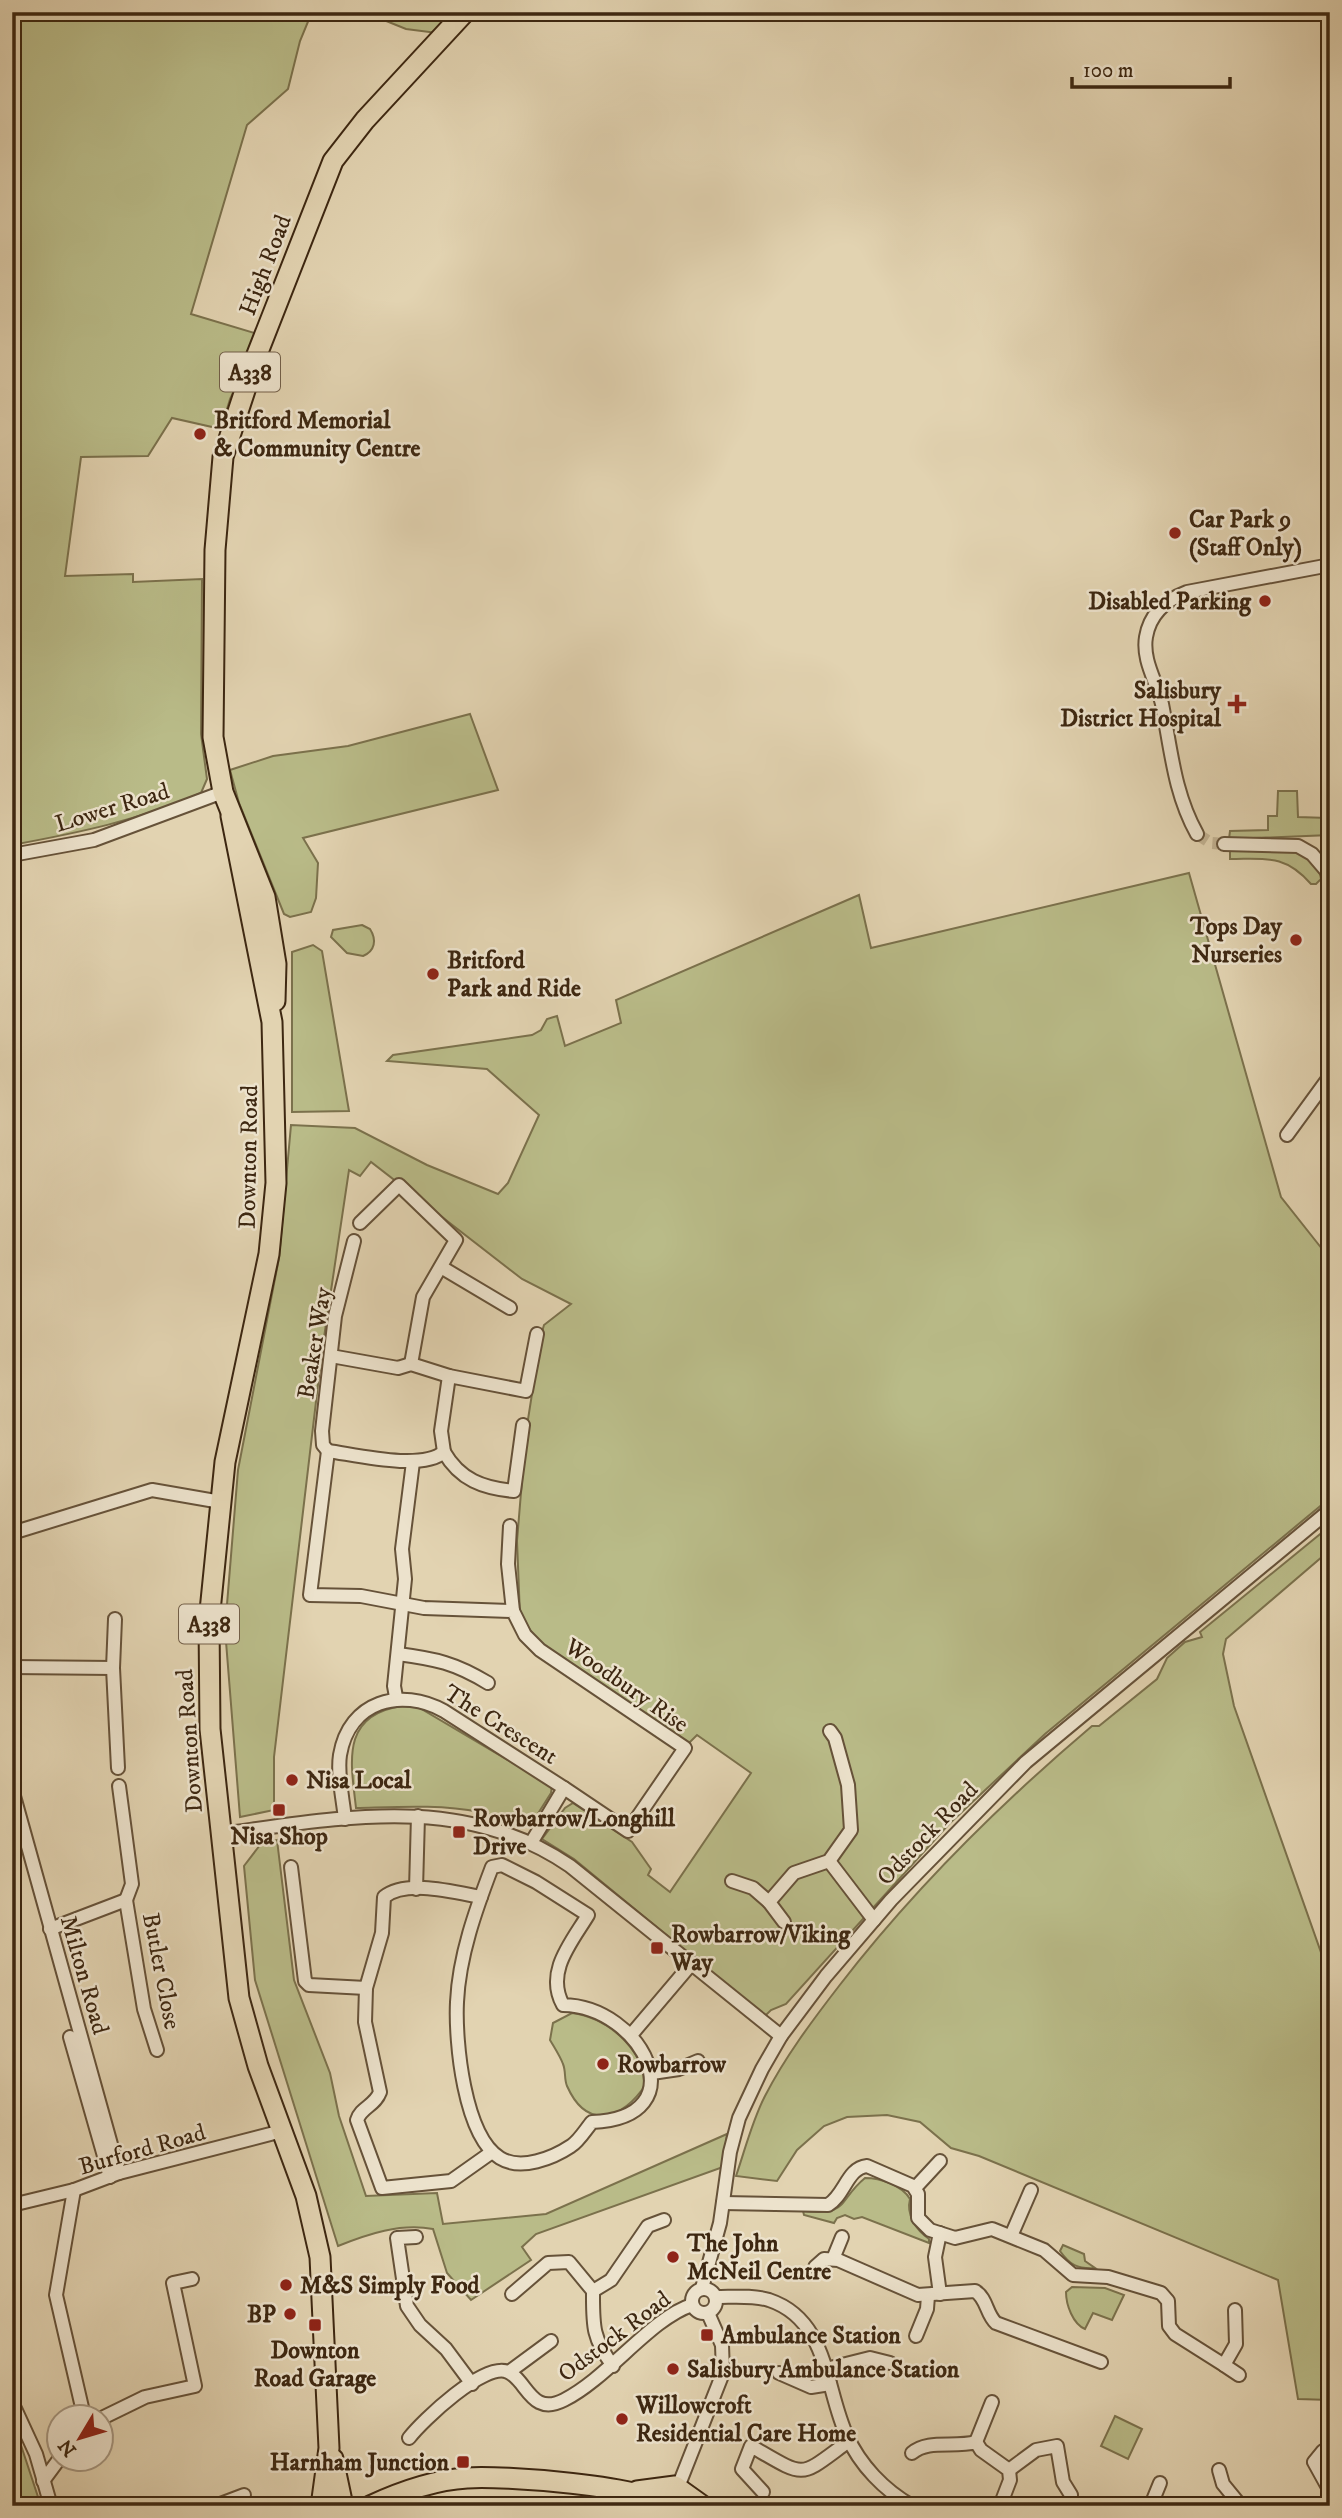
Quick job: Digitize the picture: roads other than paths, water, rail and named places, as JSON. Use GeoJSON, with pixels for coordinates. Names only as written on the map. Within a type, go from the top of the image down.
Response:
{"type":"FeatureCollection","features":[{"type":"Feature","properties":{"kind":"highway","name":"High Road"},"geometry":{"type":"LineString","coordinates":[[223,792],[213,737],[212,667],[218,485],[229,432],[333,161],[365,120],[465,12]]}},
{"type":"Feature","properties":{"kind":"highway","name":"Downton Road"},"geometry":{"type":"LineString","coordinates":[[223,792],[231,816],[272,1022],[277,1140],[273,1231],[233,1415],[220,1502],[208,1643],[210,1729],[239,1998],[253,2052],[309,2203],[320,2257],[329,2448],[321,2506]]}},
{"type":"Feature","properties":{"kind":"highway","name":"Downton Road"},"geometry":{"type":"LineString","coordinates":[[329,2448],[339,2479],[343,2506]]}},
{"type":"Feature","properties":{"kind":"highway"},"geometry":{"type":"LineString","coordinates":[[339,2479],[354,2494],[374,2504],[434,2483],[467,2478],[518,2479],[674,2497],[703,2506]]}},
{"type":"Feature","properties":{"kind":"street"},"geometry":{"type":"LineString","coordinates":[[1197,834],[1179,790],[1161,701],[1147,662],[1145,640],[1150,621],[1169,600],[1187,592],[1330,565]]}},
{"type":"Feature","properties":{"kind":"street","name":"Lower Road"},"geometry":{"type":"LineString","coordinates":[[12,855],[94,840],[223,792]]}},
{"type":"Feature","properties":{"kind":"street"},"geometry":{"type":"LineString","coordinates":[[1224,844],[1304,848],[1330,875]]}},
{"type":"Feature","properties":{"kind":"street"},"geometry":{"type":"LineString","coordinates":[[1287,1135],[1330,1076]]}},
{"type":"Feature","properties":{"kind":"street"},"geometry":{"type":"LineString","coordinates":[[360,1223],[399,1185],[456,1240],[422,1297],[411,1364]]}},
{"type":"Feature","properties":{"kind":"street","name":"Beaker Way"},"geometry":{"type":"LineString","coordinates":[[354,1241],[335,1316],[322,1431],[323,1445],[328,1451],[310,1595],[361,1596],[403,1604]]}},
{"type":"Feature","properties":{"kind":"street"},"geometry":{"type":"LineString","coordinates":[[441,1267],[510,1308]]}},
{"type":"Feature","properties":{"kind":"street"},"geometry":{"type":"LineString","coordinates":[[526,1406],[526,1391],[537,1334]]}},
{"type":"Feature","properties":{"kind":"street"},"geometry":{"type":"LineString","coordinates":[[331,1356],[398,1367],[411,1364],[449,1376],[526,1391]]}},
{"type":"Feature","properties":{"kind":"street"},"geometry":{"type":"LineString","coordinates":[[449,1376],[441,1432],[444,1452],[456,1469],[472,1481],[512,1493],[523,1426]]}},
{"type":"Feature","properties":{"kind":"street"},"geometry":{"type":"LineString","coordinates":[[328,1451],[413,1462],[436,1458],[444,1452]]}},
{"type":"Feature","properties":{"kind":"street"},"geometry":{"type":"LineString","coordinates":[[345,1819],[339,1758],[345,1739],[367,1711],[396,1697],[403,1604],[402,1549],[413,1462]]}},
{"type":"Feature","properties":{"kind":"street"},"geometry":{"type":"LineString","coordinates":[[12,1533],[152,1490],[220,1502]]}},
{"type":"Feature","properties":{"kind":"street","name":"Odstock Road"},"geometry":{"type":"LineString","coordinates":[[692,2305],[693,2294],[702,2288],[723,2203],[730,2152],[739,2118],[762,2069],[781,2036],[874,1920],[1026,1762],[1330,1510]]}},
{"type":"Feature","properties":{"kind":"street","name":"Woodbury Rise"},"geometry":{"type":"LineString","coordinates":[[510,1526],[508,1564],[513,1611],[525,1635],[540,1650],[685,1748],[628,1830]]}},
{"type":"Feature","properties":{"kind":"street"},"geometry":{"type":"LineString","coordinates":[[403,1604],[424,1608],[513,1611]]}},
{"type":"Feature","properties":{"kind":"street"},"geometry":{"type":"LineString","coordinates":[[115,1619],[113,1668],[118,1768]]}},
{"type":"Feature","properties":{"kind":"street"},"geometry":{"type":"LineString","coordinates":[[398,1654],[437,1658],[461,1667],[488,1683]]}},
{"type":"Feature","properties":{"kind":"street"},"geometry":{"type":"LineString","coordinates":[[12,1667],[113,1668]]}},
{"type":"Feature","properties":{"kind":"street","name":"The Crescent"},"geometry":{"type":"LineString","coordinates":[[396,1697],[429,1702],[628,1830]]}},
{"type":"Feature","properties":{"kind":"street"},"geometry":{"type":"LineString","coordinates":[[769,1902],[794,1873],[830,1861],[850,1830],[848,1785],[830,1737]]}},
{"type":"Feature","properties":{"kind":"street","name":"Butler Close"},"geometry":{"type":"LineString","coordinates":[[119,1786],[132,1884],[126,1900],[144,2009],[157,2050]]}},
{"type":"Feature","properties":{"kind":"street","name":"The Crescent"},"geometry":{"type":"LineString","coordinates":[[531,1843],[564,1788]]}},
{"type":"Feature","properties":{"kind":"street","name":"Milton Road"},"geometry":{"type":"LineString","coordinates":[[12,1789],[115,2175]]}},
{"type":"Feature","properties":{"kind":"street"},"geometry":{"type":"LineString","coordinates":[[220,1834],[345,1819],[418,1816],[478,1823],[531,1843],[569,1866],[781,2036]]}},
{"type":"Feature","properties":{"kind":"street"},"geometry":{"type":"LineString","coordinates":[[416,1889],[418,1816]]}},
{"type":"Feature","properties":{"kind":"street"},"geometry":{"type":"LineString","coordinates":[[830,1861],[874,1920]]}},
{"type":"Feature","properties":{"kind":"street"},"geometry":{"type":"LineString","coordinates":[[502,1865],[536,1882],[588,1915],[559,1962],[556,1980],[558,1996],[563,2005],[596,2010],[631,2035],[647,2057],[652,2073],[648,2093],[639,2108],[623,2118],[592,2122],[574,2145],[532,2163],[502,2160],[492,2152],[482,2138],[461,2069],[457,2002],[464,1959],[481,1897],[492,1867],[502,1865]]}},
{"type":"Feature","properties":{"kind":"street"},"geometry":{"type":"LineString","coordinates":[[291,1867],[305,1982],[309,1985],[366,1988]]}},
{"type":"Feature","properties":{"kind":"street"},"geometry":{"type":"LineString","coordinates":[[732,1881],[753,1888],[769,1902],[784,1922]]}},
{"type":"Feature","properties":{"kind":"street"},"geometry":{"type":"LineString","coordinates":[[481,1897],[416,1889],[394,1889],[384,1897],[383,1933],[366,1988],[366,2026],[380,2092],[377,2101],[359,2113],[357,2120],[379,2187],[451,2180],[492,2152]]}},
{"type":"Feature","properties":{"kind":"street","name":"Butler Close"},"geometry":{"type":"LineString","coordinates":[[50,1928],[126,1900]]}},
{"type":"Feature","properties":{"kind":"street"},"geometry":{"type":"LineString","coordinates":[[631,2035],[692,1963]]}},
{"type":"Feature","properties":{"kind":"street"},"geometry":{"type":"LineString","coordinates":[[70,2037],[115,2175]]}},
{"type":"Feature","properties":{"kind":"street"},"geometry":{"type":"LineString","coordinates":[[652,2073],[679,2069],[698,2061]]}},
{"type":"Feature","properties":{"kind":"street","name":"Burford Road"},"geometry":{"type":"LineString","coordinates":[[12,2205],[282,2131]]}},
{"type":"Feature","properties":{"kind":"street"},"geometry":{"type":"LineString","coordinates":[[915,2188],[940,2161]]}},
{"type":"Feature","properties":{"kind":"street"},"geometry":{"type":"LineString","coordinates":[[723,2203],[828,2205],[838,2197],[855,2170],[863,2166],[910,2183],[915,2188],[918,2218],[926,2227],[940,2234],[961,2238],[989,2229],[1044,2250],[1073,2275],[1108,2277],[1161,2293],[1169,2304],[1169,2323],[1175,2334],[1239,2375]]}},
{"type":"Feature","properties":{"kind":"street"},"geometry":{"type":"LineString","coordinates":[[74,2190],[56,2295],[81,2402]]}},
{"type":"Feature","properties":{"kind":"street"},"geometry":{"type":"LineString","coordinates":[[1011,2236],[1031,2190]]}},
{"type":"Feature","properties":{"kind":"street"},"geometry":{"type":"LineString","coordinates":[[593,2291],[611,2280],[648,2226],[664,2220]]}},
{"type":"Feature","properties":{"kind":"street"},"geometry":{"type":"LineString","coordinates":[[916,2336],[934,2295],[935,2251],[940,2234]]}},
{"type":"Feature","properties":{"kind":"street"},"geometry":{"type":"LineString","coordinates":[[416,2236],[390,2238],[407,2306],[420,2325],[446,2349],[472,2384]]}},
{"type":"Feature","properties":{"kind":"street"},"geometry":{"type":"LineString","coordinates":[[833,2259],[842,2237]]}},
{"type":"Feature","properties":{"kind":"street"},"geometry":{"type":"LineString","coordinates":[[815,2267],[821,2261],[833,2259],[891,2285],[934,2295],[975,2291],[982,2297],[987,2313],[996,2323],[1101,2362]]}},
{"type":"Feature","properties":{"kind":"street"},"geometry":{"type":"LineString","coordinates":[[512,2294],[548,2263],[569,2262],[593,2291],[593,2332],[598,2347],[613,2367]]}},
{"type":"Feature","properties":{"kind":"street"},"geometry":{"type":"LineString","coordinates":[[116,2410],[145,2397],[195,2386],[173,2283],[192,2279]]}},
{"type":"Feature","properties":{"kind":"street","name":"Odstock Road"},"geometry":{"type":"LineString","coordinates":[[692,2305],[700,2313],[708,2313],[716,2305],[716,2297],[712,2291],[702,2288]]}},
{"type":"Feature","properties":{"kind":"street"},"geometry":{"type":"LineString","coordinates":[[716,2297],[761,2298],[789,2310],[814,2337],[849,2441],[882,2484],[912,2506]]}},
{"type":"Feature","properties":{"kind":"street","name":"Odstock Road"},"geometry":{"type":"LineString","coordinates":[[509,2372],[535,2400],[552,2404],[562,2402],[613,2367],[669,2317],[692,2305]]}},
{"type":"Feature","properties":{"kind":"street"},"geometry":{"type":"LineString","coordinates":[[1224,2365],[1236,2344],[1235,2310]]}},
{"type":"Feature","properties":{"kind":"street","name":"Odstock Road"},"geometry":{"type":"LineString","coordinates":[[674,2497],[723,2373],[722,2345],[708,2313]]}},
{"type":"Feature","properties":{"kind":"street"},"geometry":{"type":"LineString","coordinates":[[409,2438],[422,2420],[472,2384],[498,2370],[509,2372],[551,2341]]}},
{"type":"Feature","properties":{"kind":"street"},"geometry":{"type":"LineString","coordinates":[[826,2369],[870,2358],[890,2363]]}},
{"type":"Feature","properties":{"kind":"street"},"geometry":{"type":"LineString","coordinates":[[779,2373],[811,2387],[830,2384]]}},
{"type":"Feature","properties":{"kind":"street"},"geometry":{"type":"LineString","coordinates":[[12,2402],[36,2454],[51,2506]]}},
{"type":"Feature","properties":{"kind":"street"},"geometry":{"type":"LineString","coordinates":[[976,2442],[992,2402]]}},
{"type":"Feature","properties":{"kind":"street"},"geometry":{"type":"LineString","coordinates":[[763,2492],[741,2469],[751,2446],[791,2468],[805,2471],[819,2466],[849,2441]]}},
{"type":"Feature","properties":{"kind":"street"},"geometry":{"type":"LineString","coordinates":[[912,2453],[926,2444],[952,2446],[976,2442]]}},
{"type":"Feature","properties":{"kind":"street"},"geometry":{"type":"LineString","coordinates":[[976,2442],[981,2450],[1009,2470],[1010,2480],[1000,2506]]}},
{"type":"Feature","properties":{"kind":"street"},"geometry":{"type":"LineString","coordinates":[[1009,2470],[1036,2450],[1057,2446],[1063,2482],[1071,2495]]}},
{"type":"Feature","properties":{"kind":"street"},"geometry":{"type":"LineString","coordinates":[[1323,2451],[1314,2462],[1330,2491]]}},
{"type":"Feature","properties":{"kind":"street"},"geometry":{"type":"LineString","coordinates":[[1219,2470],[1223,2484],[1241,2506]]}},
{"type":"Feature","properties":{"kind":"street"},"geometry":{"type":"LineString","coordinates":[[43,2481],[50,2472]]}},
{"type":"Feature","properties":{"kind":"street"},"geometry":{"type":"LineString","coordinates":[[1152,2505],[1160,2483]]}},
{"type":"Feature","properties":{"kind":"street"},"geometry":{"type":"LineString","coordinates":[[215,2506],[244,2495]]}},
{"type":"Feature","properties":{"kind":"tunnel"},"geometry":{"type":"LineString","coordinates":[[1197,834],[1211,843],[1224,844]]}},
{"type":"Feature","properties":{"kind":"place","name":"Britford Memorial & Community Centre"},"geometry":{"type":"Point","coordinates":[200,434]}},
{"type":"Feature","properties":{"kind":"place","name":"Car Park 9 (Staff Only)"},"geometry":{"type":"Point","coordinates":[1175,533]}},
{"type":"Feature","properties":{"kind":"place","name":"Disabled Parking"},"geometry":{"type":"Point","coordinates":[1265,601]}},
{"type":"Feature","properties":{"kind":"place","name":"Salisbury District Hospital"},"geometry":{"type":"Point","coordinates":[1237,704]}},
{"type":"Feature","properties":{"kind":"place","name":"Tops Day Nurseries"},"geometry":{"type":"Point","coordinates":[1296,940]}},
{"type":"Feature","properties":{"kind":"place","name":"Britford Park and Ride"},"geometry":{"type":"Point","coordinates":[433,974]}},
{"type":"Feature","properties":{"kind":"place","name":"Nisa Local"},"geometry":{"type":"Point","coordinates":[292,1780]}},
{"type":"Feature","properties":{"kind":"place","name":"Nisa Shop"},"geometry":{"type":"Point","coordinates":[279,1810]}},
{"type":"Feature","properties":{"kind":"place","name":"Rowbarrow/Longhill Drive"},"geometry":{"type":"Point","coordinates":[459,1832]}},
{"type":"Feature","properties":{"kind":"place","name":"Rowbarrow/Viking Way"},"geometry":{"type":"Point","coordinates":[657,1948]}},
{"type":"Feature","properties":{"kind":"place","name":"Rowbarrow"},"geometry":{"type":"Point","coordinates":[603,2064]}},
{"type":"Feature","properties":{"kind":"place","name":"The John McNeil Centre"},"geometry":{"type":"Point","coordinates":[673,2257]}},
{"type":"Feature","properties":{"kind":"place","name":"M&S Simply Food"},"geometry":{"type":"Point","coordinates":[286,2285]}},
{"type":"Feature","properties":{"kind":"place","name":"BP"},"geometry":{"type":"Point","coordinates":[290,2314]}},
{"type":"Feature","properties":{"kind":"place","name":"Downton Road Garage"},"geometry":{"type":"Point","coordinates":[315,2325]}},
{"type":"Feature","properties":{"kind":"place","name":"Ambulance Station"},"geometry":{"type":"Point","coordinates":[707,2335]}},
{"type":"Feature","properties":{"kind":"place","name":"Salisbury Ambulance Station"},"geometry":{"type":"Point","coordinates":[673,2369]}},
{"type":"Feature","properties":{"kind":"place","name":"Willowcroft Residential Care Home"},"geometry":{"type":"Point","coordinates":[622,2419]}},
{"type":"Feature","properties":{"kind":"place","name":"Harnham Junction"},"geometry":{"type":"Point","coordinates":[463,2462]}}]}
